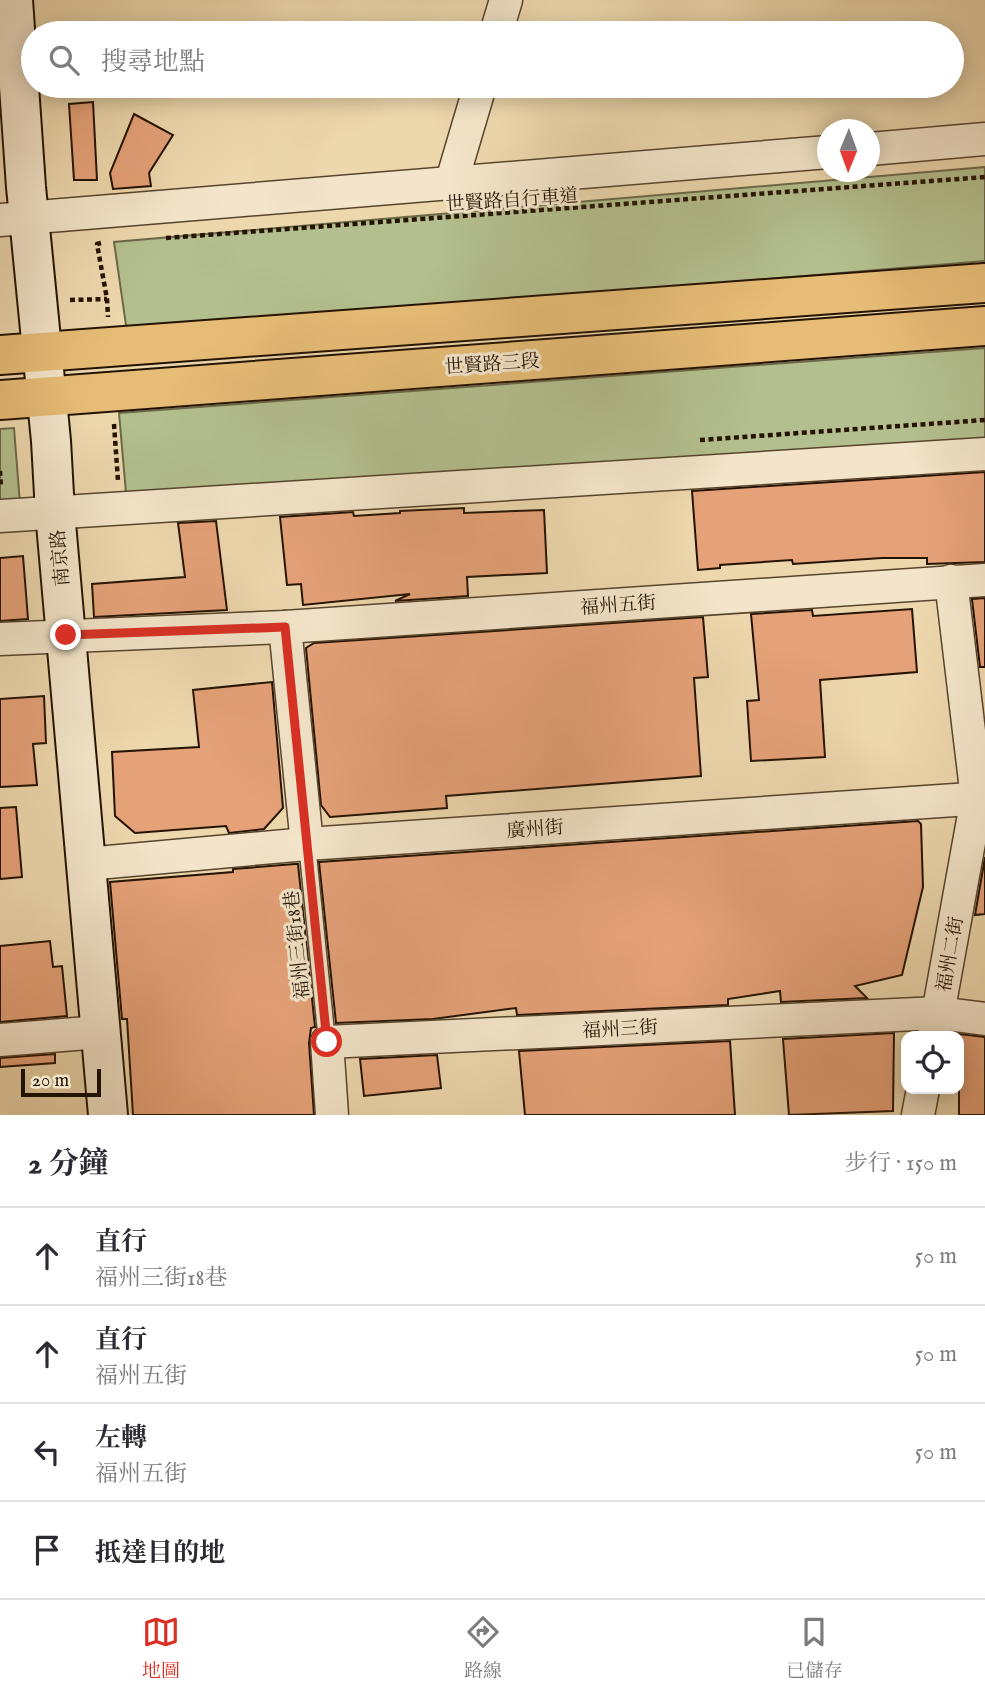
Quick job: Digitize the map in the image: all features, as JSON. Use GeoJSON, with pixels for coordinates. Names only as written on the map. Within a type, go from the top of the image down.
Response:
{"type":"FeatureCollection","features":[{"type":"Feature","properties":{"kind":"main road"},"geometry":{"type":"LineString","coordinates":[[0,355],[985,283]]}},
{"type":"Feature","properties":{"kind":"main road","name":"世賢路三段"},"geometry":{"type":"LineString","coordinates":[[0,400],[985,326]]}},
{"type":"Feature","properties":{"kind":"street","name":"南京路"},"geometry":{"type":"LineString","coordinates":[[13,0],[15,219],[41,352],[51,441],[107,1115]]}},
{"type":"Feature","properties":{"kind":"street"},"geometry":{"type":"LineString","coordinates":[[500,21],[506,0]]}},
{"type":"Feature","properties":{"kind":"street"},"geometry":{"type":"LineString","coordinates":[[451,184],[476,98]]}},
{"type":"Feature","properties":{"kind":"street"},"geometry":{"type":"LineString","coordinates":[[880,148],[985,139]]}},
{"type":"Feature","properties":{"kind":"street"},"geometry":{"type":"LineString","coordinates":[[15,219],[817,153]]}},
{"type":"Feature","properties":{"kind":"street"},"geometry":{"type":"LineString","coordinates":[[0,516],[985,454]]}},
{"type":"Feature","properties":{"kind":"street","name":"福州五街"},"geometry":{"type":"LineString","coordinates":[[0,639],[285,627],[985,580]]}},
{"type":"Feature","properties":{"kind":"street","name":"福州二街"},"geometry":{"type":"LineString","coordinates":[[936,1025],[981,798],[951,581]]}},
{"type":"Feature","properties":{"kind":"street"},"geometry":{"type":"LineString","coordinates":[[285,627],[307,844]]}},
{"type":"Feature","properties":{"kind":"street","name":"廣州街"},"geometry":{"type":"LineString","coordinates":[[86,864],[307,844],[981,798]]}},
{"type":"Feature","properties":{"kind":"street","name":"福州三街"},"geometry":{"type":"LineString","coordinates":[[327,1042],[936,1025],[985,1019]]}},
{"type":"Feature","properties":{"kind":"street"},"geometry":{"type":"LineString","coordinates":[[0,1040],[100,1032]]}},
{"type":"Feature","properties":{"kind":"street"},"geometry":{"type":"LineString","coordinates":[[327,1042],[332,1115]]}},
{"type":"Feature","properties":{"kind":"street"},"geometry":{"type":"LineString","coordinates":[[918,1115],[922,1094]]}},
{"type":"Feature","properties":{"kind":"lane","name":"福州三街18巷"},"geometry":{"type":"LineString","coordinates":[[307,844],[327,1042]]}},
{"type":"Feature","properties":{"kind":"path","name":"世賢路自行車道"},"geometry":{"type":"LineString","coordinates":[[152,239],[985,177]]}},
{"type":"Feature","properties":{"kind":"path"},"geometry":{"type":"LineString","coordinates":[[107,299],[97,244],[111,243]]}},
{"type":"Feature","properties":{"kind":"path"},"geometry":{"type":"LineString","coordinates":[[696,440],[985,420]]}},
{"type":"Feature","properties":{"kind":"path"},"geometry":{"type":"LineString","coordinates":[[115,427],[118,481]]}},
{"type":"Feature","properties":{"kind":"path"},"geometry":{"type":"LineString","coordinates":[[0,471],[0,490]]}},
{"type":"Feature","properties":{"kind":"green space"},"geometry":{"type":"Polygon","coordinates":[[[985,167],[985,261],[127,332],[114,242],[817,181],[880,182],[880,176],[985,167]]]}},
{"type":"Feature","properties":{"kind":"green space"},"geometry":{"type":"Polygon","coordinates":[[[985,348],[985,444],[126,493],[119,413],[985,348]]]}},
{"type":"Feature","properties":{"kind":"green space"},"geometry":{"type":"Polygon","coordinates":[[[14,428],[20,504],[0,505],[0,429],[14,428]]]}},
{"type":"Feature","properties":{"kind":"building"},"geometry":{"type":"Polygon","coordinates":[[[93,102],[97,180],[74,180],[69,104],[93,102]]]}},
{"type":"Feature","properties":{"kind":"building"},"geometry":{"type":"Polygon","coordinates":[[[134,114],[173,135],[149,173],[151,186],[113,189],[110,173],[134,114]]]}},
{"type":"Feature","properties":{"kind":"building"},"geometry":{"type":"Polygon","coordinates":[[[985,472],[985,562],[927,564],[927,558],[882,558],[793,564],[792,560],[720,565],[720,568],[698,570],[692,491],[985,472]]]}},
{"type":"Feature","properties":{"kind":"building"},"geometry":{"type":"Polygon","coordinates":[[[464,508],[464,513],[544,510],[547,573],[467,577],[468,596],[395,601],[410,594],[303,605],[301,584],[287,585],[280,517],[353,512],[354,516],[464,508]]]}},
{"type":"Feature","properties":{"kind":"building"},"geometry":{"type":"Polygon","coordinates":[[[216,521],[227,610],[94,617],[92,584],[185,577],[178,523],[216,521]]]}},
{"type":"Feature","properties":{"kind":"building"},"geometry":{"type":"Polygon","coordinates":[[[23,556],[28,619],[0,621],[0,558],[23,556]]]}},
{"type":"Feature","properties":{"kind":"building"},"geometry":{"type":"Polygon","coordinates":[[[985,598],[985,667],[980,667],[972,599],[985,598]]]}},
{"type":"Feature","properties":{"kind":"building"},"geometry":{"type":"Polygon","coordinates":[[[912,609],[917,672],[820,680],[825,757],[751,761],[747,701],[759,700],[751,614],[812,610],[813,616],[912,609]]]}},
{"type":"Feature","properties":{"kind":"building"},"geometry":{"type":"Polygon","coordinates":[[[703,617],[708,677],[694,678],[701,776],[446,796],[447,808],[330,817],[321,805],[306,648],[314,643],[703,617]]]}},
{"type":"Feature","properties":{"kind":"building"},"geometry":{"type":"Polygon","coordinates":[[[272,682],[283,808],[264,829],[229,833],[226,826],[135,833],[115,816],[112,752],[199,747],[193,690],[272,682]]]}},
{"type":"Feature","properties":{"kind":"building"},"geometry":{"type":"Polygon","coordinates":[[[44,696],[46,743],[33,744],[37,785],[0,787],[0,699],[44,696]]]}},
{"type":"Feature","properties":{"kind":"building"},"geometry":{"type":"Polygon","coordinates":[[[16,807],[22,877],[0,879],[0,808],[16,807]]]}},
{"type":"Feature","properties":{"kind":"building"},"geometry":{"type":"Polygon","coordinates":[[[918,821],[921,824],[923,887],[902,975],[855,986],[867,998],[781,1002],[780,991],[728,999],[728,1005],[517,1015],[516,1008],[433,1019],[336,1023],[319,862],[918,821]]]}},
{"type":"Feature","properties":{"kind":"building"},"geometry":{"type":"Polygon","coordinates":[[[985,857],[985,914],[975,915],[985,857]]]}},
{"type":"Feature","properties":{"kind":"building"},"geometry":{"type":"Polygon","coordinates":[[[298,864],[315,1027],[311,1028],[309,1043],[314,1115],[133,1115],[127,1019],[122,1019],[110,882],[298,864]]]}},
{"type":"Feature","properties":{"kind":"building"},"geometry":{"type":"Polygon","coordinates":[[[50,941],[53,967],[62,966],[67,1016],[0,1022],[0,946],[50,941]]]}},
{"type":"Feature","properties":{"kind":"building"},"geometry":{"type":"Polygon","coordinates":[[[894,1033],[893,1111],[789,1115],[783,1039],[894,1033]]]}},
{"type":"Feature","properties":{"kind":"building"},"geometry":{"type":"Polygon","coordinates":[[[964,1035],[985,1037],[985,1115],[959,1115],[959,1094],[964,1094],[964,1035]]]}},
{"type":"Feature","properties":{"kind":"building"},"geometry":{"type":"Polygon","coordinates":[[[730,1041],[735,1115],[525,1115],[519,1051],[730,1041]]]}},
{"type":"Feature","properties":{"kind":"building"},"geometry":{"type":"Polygon","coordinates":[[[55,1054],[55,1063],[0,1067],[0,1058],[55,1054]]]}},
{"type":"Feature","properties":{"kind":"building"},"geometry":{"type":"Polygon","coordinates":[[[437,1055],[441,1088],[364,1096],[360,1059],[437,1055]]]}},
{"type":"Feature","properties":{"kind":"route"},"geometry":{"type":"LineString","coordinates":[[66,635],[285,627],[327,1042]]}}]}
